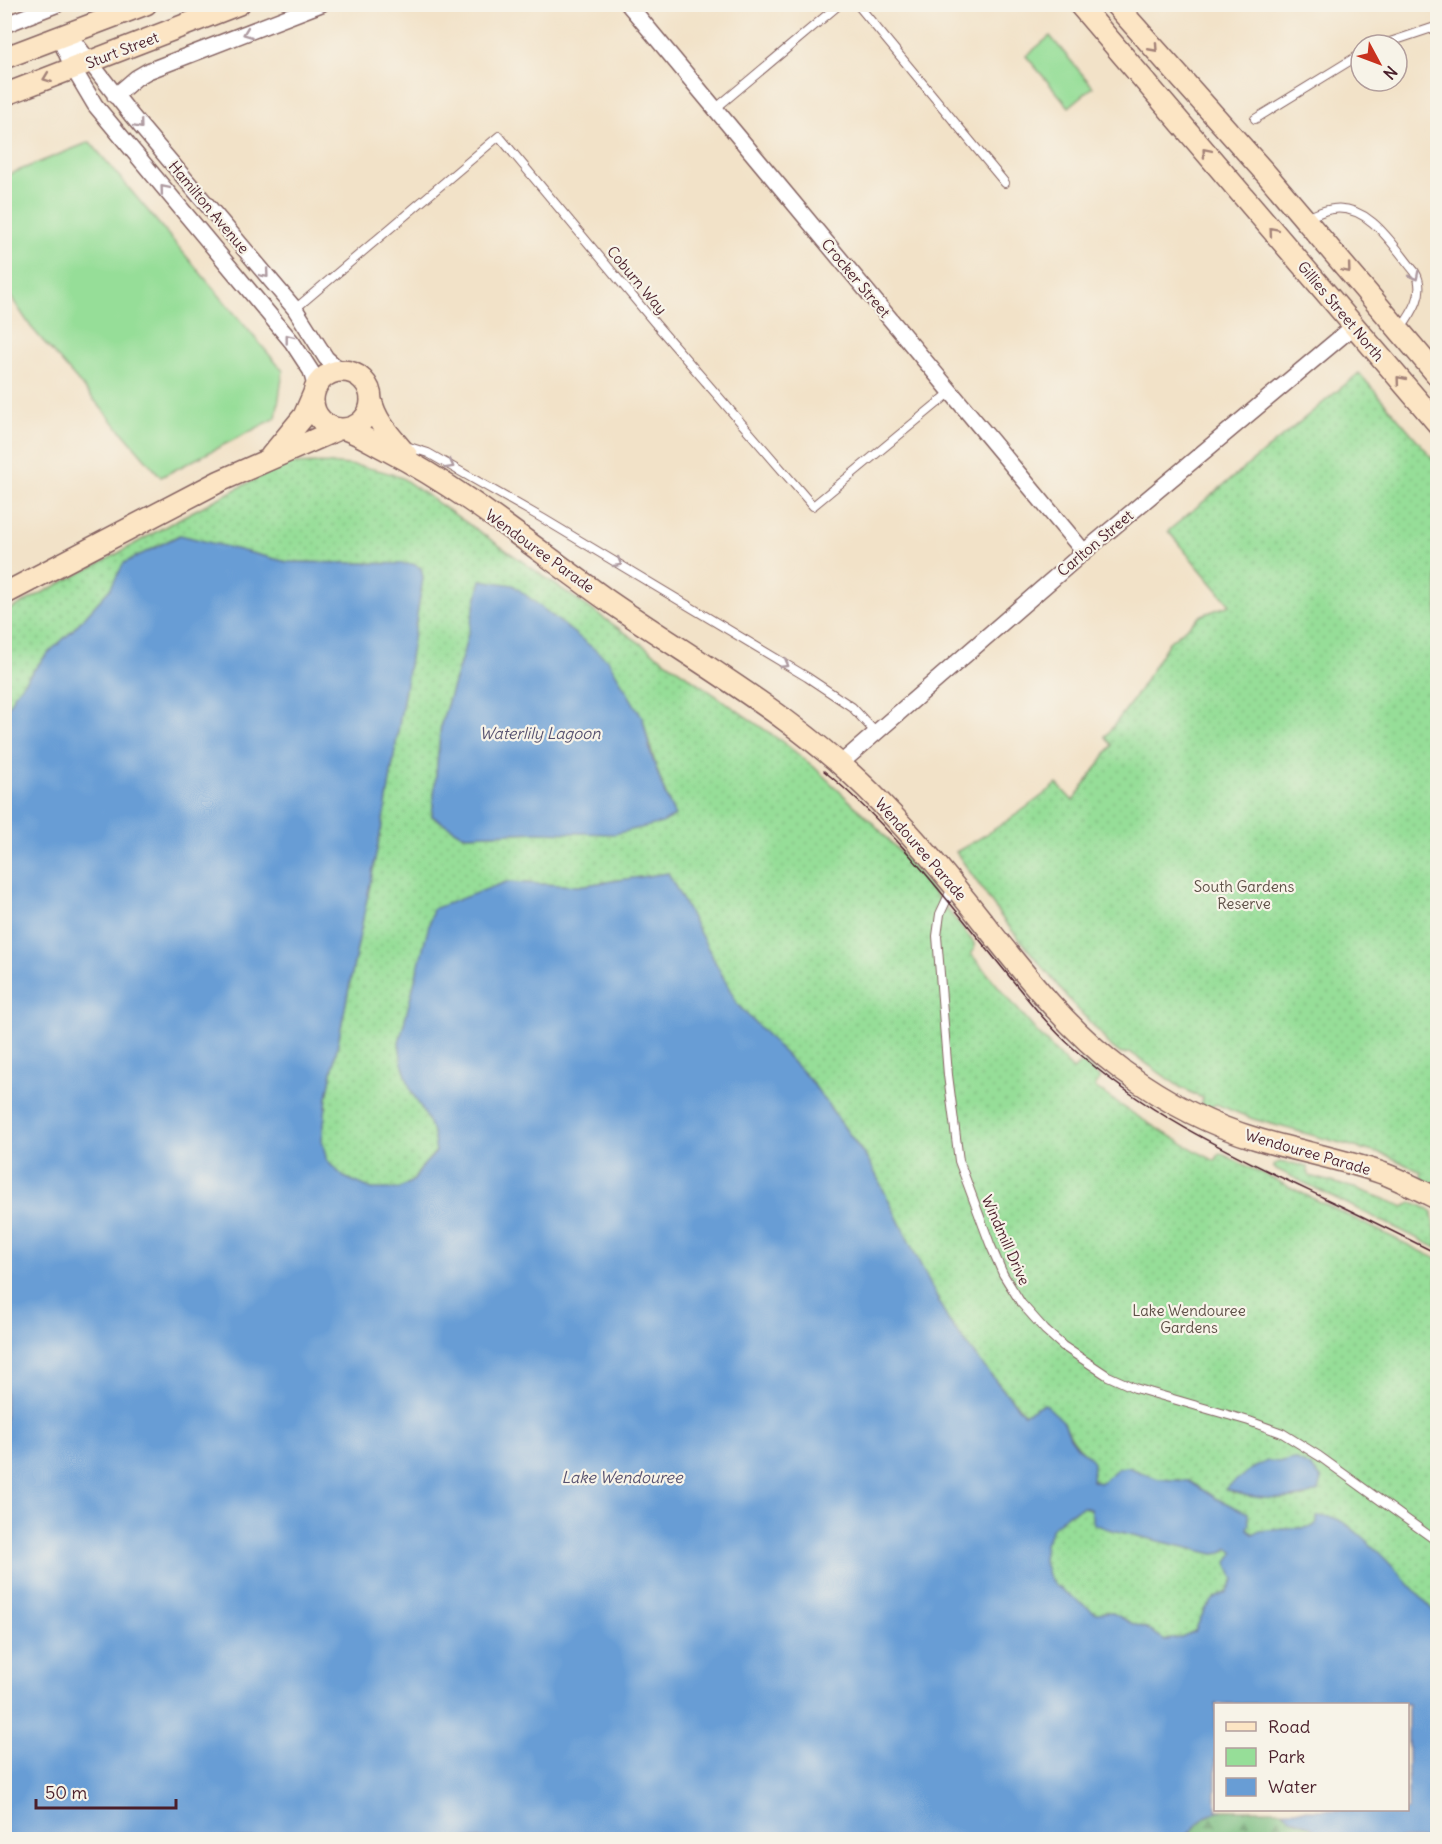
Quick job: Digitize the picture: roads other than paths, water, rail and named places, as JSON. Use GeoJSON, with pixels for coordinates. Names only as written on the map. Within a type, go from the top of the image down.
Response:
{"type":"FeatureCollection","features":[{"type":"Feature","properties":{"kind":"street"},"geometry":{"type":"LineString","coordinates":[[4,26],[58,4]]}},
{"type":"Feature","properties":{"kind":"street"},"geometry":{"type":"LineString","coordinates":[[4,58],[146,4]]}},
{"type":"Feature","properties":{"kind":"street","name":"Sturt Street"},"geometry":{"type":"LineString","coordinates":[[4,95],[239,4]]}},
{"type":"Feature","properties":{"kind":"street","name":"Sturt Street"},"geometry":{"type":"LineString","coordinates":[[115,96],[148,71],[321,4]]}},
{"type":"Feature","properties":{"kind":"street","name":"Crocker Street"},"geometry":{"type":"LineString","coordinates":[[628,4],[1084,552]]}},
{"type":"Feature","properties":{"kind":"street","name":"Gillies Street North"},"geometry":{"type":"LineString","coordinates":[[1079,4],[1354,326],[1436,418]]}},
{"type":"Feature","properties":{"kind":"street","name":"Gillies Street North"},"geometry":{"type":"LineString","coordinates":[[1115,4],[1268,176],[1437,376]]}},
{"type":"Feature","properties":{"kind":"street","name":"Hamilton Avenue"},"geometry":{"type":"LineString","coordinates":[[64,36],[82,65],[115,96],[295,309],[326,358],[335,366],[354,374]]}},
{"type":"Feature","properties":{"kind":"street","name":"Hamilton Avenue"},"geometry":{"type":"LineString","coordinates":[[82,65],[92,100],[110,125],[292,342],[311,371],[315,391]]}},
{"type":"Feature","properties":{"kind":"street"},"geometry":{"type":"LineString","coordinates":[[1244,196],[1268,176]]}},
{"type":"Feature","properties":{"kind":"street","name":"Carlton Street"},"geometry":{"type":"LineString","coordinates":[[840,764],[1084,552],[1354,326]]}},
{"type":"Feature","properties":{"kind":"street"},"geometry":{"type":"LineString","coordinates":[[4,594],[220,481],[342,429],[352,427],[368,413],[371,400],[366,384],[354,374],[339,372],[325,377],[315,391],[304,416],[269,459]]}},
{"type":"Feature","properties":{"kind":"street"},"geometry":{"type":"LineString","coordinates":[[315,391],[314,406],[321,419],[332,427],[342,429]]}},
{"type":"Feature","properties":{"kind":"street","name":"Wendouree Parade"},"geometry":{"type":"LineString","coordinates":[[371,400],[377,418],[411,462]]}},
{"type":"Feature","properties":{"kind":"street","name":"Wendouree Parade"},"geometry":{"type":"LineString","coordinates":[[342,429],[411,462],[466,498],[608,600],[805,734],[901,823],[954,885],[1027,978],[1078,1033],[1148,1088],[1193,1113],[1239,1133],[1384,1174],[1437,1199]]}},
{"type":"Feature","properties":{"kind":"lane"},"geometry":{"type":"LineString","coordinates":[[715,108],[840,4]]}},
{"type":"Feature","properties":{"kind":"lane"},"geometry":{"type":"LineString","coordinates":[[857,4],[1005,183]]}},
{"type":"Feature","properties":{"kind":"lane"},"geometry":{"type":"LineString","coordinates":[[1409,36],[1437,26]]}},
{"type":"Feature","properties":{"kind":"lane"},"geometry":{"type":"LineString","coordinates":[[1255,119],[1349,61]]}},
{"type":"Feature","properties":{"kind":"lane","name":"Coburn Way"},"geometry":{"type":"LineString","coordinates":[[295,309],[499,136],[654,322],[813,506],[951,392]]}},
{"type":"Feature","properties":{"kind":"lane"},"geometry":{"type":"LineString","coordinates":[[1305,219],[1325,210],[1346,209],[1361,214],[1378,227],[1414,272],[1420,284],[1415,305],[1399,331]]}},
{"type":"Feature","properties":{"kind":"lane","name":"Wendouree Parade"},"geometry":{"type":"LineString","coordinates":[[396,443],[429,453],[588,545],[841,699],[876,733]]}},
{"type":"Feature","properties":{"kind":"lane","name":"Windmill Drive"},"geometry":{"type":"LineString","coordinates":[[954,885],[940,914],[937,936],[948,1075],[959,1161],[990,1244],[1021,1303],[1038,1323],[1063,1346],[1108,1376],[1135,1388],[1249,1421],[1282,1433],[1319,1456],[1437,1542]]}},
{"type":"Feature","properties":{"kind":"water","name":"Lake Wendouree"},"geometry":{"type":"Polygon","coordinates":[[[180,535],[287,562],[413,564],[421,568],[423,578],[386,805],[327,1097],[322,1140],[327,1161],[344,1177],[372,1189],[399,1189],[414,1180],[436,1152],[433,1132],[411,1091],[402,1063],[399,1043],[433,909],[506,882],[578,886],[668,873],[738,1005],[811,1081],[870,1163],[948,1320],[1024,1414],[1044,1403],[1064,1422],[1070,1437],[1093,1463],[1092,1481],[1099,1483],[1118,1468],[1128,1467],[1158,1479],[1189,1481],[1215,1498],[1248,1513],[1247,1528],[1253,1534],[1258,1531],[1312,1527],[1317,1523],[1317,1517],[1331,1517],[1356,1531],[1402,1576],[1437,1615],[1437,1839],[1325,1839],[1309,1825],[1292,1819],[1284,1811],[1409,1811],[1409,1703],[1214,1703],[1214,1811],[1220,1811],[1205,1817],[1183,1839],[5,1839],[5,712],[16,692],[47,654],[70,633],[110,589],[124,563],[180,535]],[[1083,1507],[1068,1514],[1054,1526],[1045,1544],[1043,1559],[1054,1585],[1096,1613],[1111,1612],[1146,1628],[1165,1640],[1179,1638],[1195,1631],[1204,1611],[1214,1599],[1227,1592],[1234,1580],[1227,1562],[1234,1553],[1228,1548],[1222,1553],[1214,1554],[1094,1524],[1090,1509],[1083,1507]]]}},
{"type":"Feature","properties":{"kind":"water","name":"Waterlily Lagoon"},"geometry":{"type":"Polygon","coordinates":[[[481,580],[513,585],[608,660],[643,719],[651,754],[675,816],[662,823],[614,834],[538,832],[463,835],[432,816],[441,724],[463,654],[481,580]]]}},
{"type":"Feature","properties":{"kind":"water"},"geometry":{"type":"Polygon","coordinates":[[[1294,1459],[1309,1466],[1322,1479],[1319,1491],[1309,1495],[1272,1499],[1247,1496],[1225,1489],[1250,1470],[1267,1461],[1282,1462],[1294,1459]]]}},
{"type":"Feature","properties":{"kind":"tram line"},"geometry":{"type":"LineString","coordinates":[[824,771],[849,792],[895,839],[1043,1018],[1100,1071],[1129,1093],[1192,1132],[1438,1254]]}},
{"type":"Feature","properties":{"kind":"park label","name":"South Gardens Reserve"},"geometry":{"type":"Point","coordinates":[1244,894]}},
{"type":"Feature","properties":{"kind":"park label","name":"Lake Wendouree Gardens"},"geometry":{"type":"Point","coordinates":[1189,1318]}}]}
